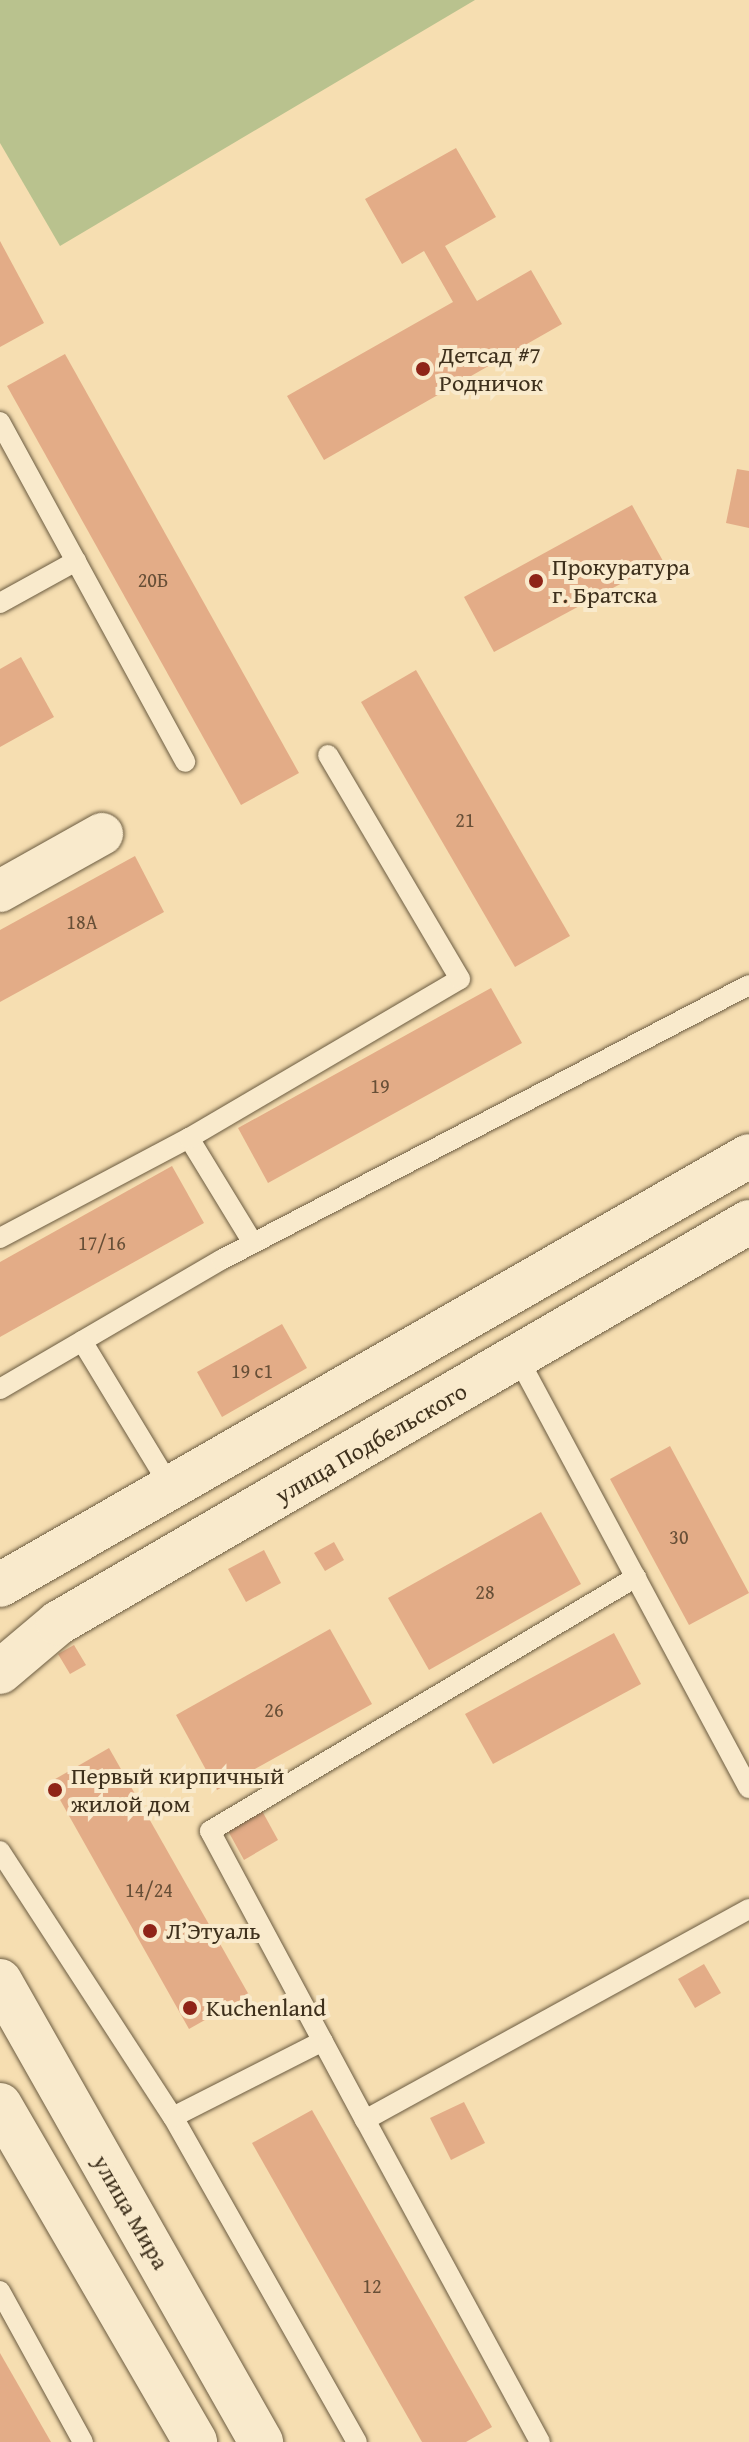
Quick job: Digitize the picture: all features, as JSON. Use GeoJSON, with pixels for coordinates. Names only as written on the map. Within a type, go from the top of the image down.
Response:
{"type":"FeatureCollection","features":[{"type":"Feature","properties":{"kind":"main road"},"geometry":{"type":"LineString","coordinates":[[0,1585],[173,1491],[749,1156]]}},
{"type":"Feature","properties":{"kind":"main road","name":"улица Подбельского"},"geometry":{"type":"LineString","coordinates":[[0,1672],[58,1623],[749,1222]]}},
{"type":"Feature","properties":{"kind":"main road","name":"улица Мира"},"geometry":{"type":"LineString","coordinates":[[0,1981],[261,2442]]}},
{"type":"Feature","properties":{"kind":"main road"},"geometry":{"type":"LineString","coordinates":[[0,2105],[195,2442]]}},
{"type":"Feature","properties":{"kind":"street"},"geometry":{"type":"LineString","coordinates":[[0,891],[102,834]]}},
{"type":"Feature","properties":{"kind":"lane"},"geometry":{"type":"LineString","coordinates":[[0,422],[185,762]]}},
{"type":"Feature","properties":{"kind":"lane"},"geometry":{"type":"LineString","coordinates":[[0,603],[76,561]]}},
{"type":"Feature","properties":{"kind":"lane"},"geometry":{"type":"LineString","coordinates":[[0,1238],[189,1138],[460,979],[328,755]]}},
{"type":"Feature","properties":{"kind":"lane"},"geometry":{"type":"LineString","coordinates":[[0,1389],[253,1243],[749,985]]}},
{"type":"Feature","properties":{"kind":"lane"},"geometry":{"type":"LineString","coordinates":[[189,1138],[253,1243]]}},
{"type":"Feature","properties":{"kind":"lane"},"geometry":{"type":"LineString","coordinates":[[82,1341],[173,1491]]}},
{"type":"Feature","properties":{"kind":"lane"},"geometry":{"type":"LineString","coordinates":[[518,1358],[749,1788]]}},
{"type":"Feature","properties":{"kind":"lane"},"geometry":{"type":"LineString","coordinates":[[540,2442],[210,1831],[636,1577]]}},
{"type":"Feature","properties":{"kind":"lane"},"geometry":{"type":"LineString","coordinates":[[0,1851],[173,2117],[357,2442]]}},
{"type":"Feature","properties":{"kind":"lane"},"geometry":{"type":"LineString","coordinates":[[365,2120],[749,1909]]}},
{"type":"Feature","properties":{"kind":"lane"},"geometry":{"type":"LineString","coordinates":[[173,2117],[323,2041]]}},
{"type":"Feature","properties":{"kind":"lane"},"geometry":{"type":"LineString","coordinates":[[0,2291],[83,2442]]}},
{"type":"Feature","properties":{"kind":"green space"},"geometry":{"type":"Polygon","coordinates":[[[0,0],[475,0],[60,246],[0,143],[0,0]]]}},
{"type":"Feature","properties":{"kind":"building"},"geometry":{"type":"Polygon","coordinates":[[[456,148],[496,217],[445,246],[477,301],[531,270],[562,324],[324,460],[287,396],[453,302],[424,251],[402,264],[365,199],[456,148]]]}},
{"type":"Feature","properties":{"kind":"building"},"geometry":{"type":"Polygon","coordinates":[[[0,241],[44,323],[0,347],[0,241]]]}},
{"type":"Feature","properties":{"kind":"building"},"geometry":{"type":"Polygon","coordinates":[[[65,354],[299,773],[241,805],[7,386],[65,354]]]}},
{"type":"Feature","properties":{"kind":"building"},"geometry":{"type":"Polygon","coordinates":[[[737,469],[749,471],[749,528],[726,523],[737,469]]]}},
{"type":"Feature","properties":{"kind":"building"},"geometry":{"type":"Polygon","coordinates":[[[632,505],[663,561],[494,652],[464,597],[632,505]]]}},
{"type":"Feature","properties":{"kind":"building"},"geometry":{"type":"Polygon","coordinates":[[[21,657],[54,717],[0,747],[0,669],[21,657]]]}},
{"type":"Feature","properties":{"kind":"building"},"geometry":{"type":"Polygon","coordinates":[[[416,670],[570,936],[515,967],[361,702],[416,670]]]}},
{"type":"Feature","properties":{"kind":"building"},"geometry":{"type":"Polygon","coordinates":[[[135,856],[164,912],[0,1002],[0,930],[135,856]]]}},
{"type":"Feature","properties":{"kind":"building"},"geometry":{"type":"Polygon","coordinates":[[[491,988],[522,1043],[268,1183],[238,1128],[491,988]]]}},
{"type":"Feature","properties":{"kind":"building"},"geometry":{"type":"Polygon","coordinates":[[[172,1166],[204,1223],[0,1337],[0,1262],[172,1166]]]}},
{"type":"Feature","properties":{"kind":"building"},"geometry":{"type":"Polygon","coordinates":[[[282,1324],[307,1368],[222,1417],[197,1372],[282,1324]]]}},
{"type":"Feature","properties":{"kind":"building"},"geometry":{"type":"Polygon","coordinates":[[[670,1446],[749,1593],[689,1625],[610,1479],[670,1446]]]}},
{"type":"Feature","properties":{"kind":"building"},"geometry":{"type":"Polygon","coordinates":[[[541,1512],[581,1584],[429,1670],[388,1598],[541,1512]]]}},
{"type":"Feature","properties":{"kind":"building"},"geometry":{"type":"Polygon","coordinates":[[[334,1542],[344,1560],[325,1571],[314,1553],[334,1542]]]}},
{"type":"Feature","properties":{"kind":"building"},"geometry":{"type":"Polygon","coordinates":[[[264,1550],[281,1583],[246,1602],[228,1569],[264,1550]]]}},
{"type":"Feature","properties":{"kind":"building"},"geometry":{"type":"Polygon","coordinates":[[[330,1629],[372,1704],[217,1790],[176,1715],[330,1629]]]}},
{"type":"Feature","properties":{"kind":"building"},"geometry":{"type":"Polygon","coordinates":[[[614,1633],[641,1684],[493,1764],[465,1714],[614,1633]]]}},
{"type":"Feature","properties":{"kind":"building"},"geometry":{"type":"Polygon","coordinates":[[[74,1645],[86,1665],[70,1674],[58,1654],[74,1645]]]}},
{"type":"Feature","properties":{"kind":"building"},"geometry":{"type":"Polygon","coordinates":[[[109,1748],[249,1995],[189,2029],[50,1782],[109,1748]]]}},
{"type":"Feature","properties":{"kind":"building"},"geometry":{"type":"Polygon","coordinates":[[[261,1809],[278,1840],[244,1860],[227,1829],[261,1809]]]}},
{"type":"Feature","properties":{"kind":"building"},"geometry":{"type":"Polygon","coordinates":[[[704,1964],[721,1993],[695,2008],[678,1979],[704,1964]]]}},
{"type":"Feature","properties":{"kind":"building"},"geometry":{"type":"Polygon","coordinates":[[[464,2102],[485,2143],[451,2160],[430,2118],[464,2102]]]}},
{"type":"Feature","properties":{"kind":"building"},"geometry":{"type":"Polygon","coordinates":[[[312,2110],[492,2427],[466,2442],[422,2442],[252,2143],[312,2110]]]}},
{"type":"Feature","properties":{"kind":"building"},"geometry":{"type":"Polygon","coordinates":[[[0,2353],[51,2442],[0,2442],[0,2353]]]}},
{"type":"Feature","properties":{"kind":"place","name":"Детсад #7 Родничок"},"geometry":{"type":"Point","coordinates":[423,369]}},
{"type":"Feature","properties":{"kind":"place","name":"Прокуратура г. Братска"},"geometry":{"type":"Point","coordinates":[536,581]}},
{"type":"Feature","properties":{"kind":"place","name":"Первый кирпичный жилой дом"},"geometry":{"type":"Point","coordinates":[55,1790]}},
{"type":"Feature","properties":{"kind":"place","name":"Л’Этуаль"},"geometry":{"type":"Point","coordinates":[150,1931]}},
{"type":"Feature","properties":{"kind":"place","name":"Kuchenland"},"geometry":{"type":"Point","coordinates":[190,2008]}}]}
